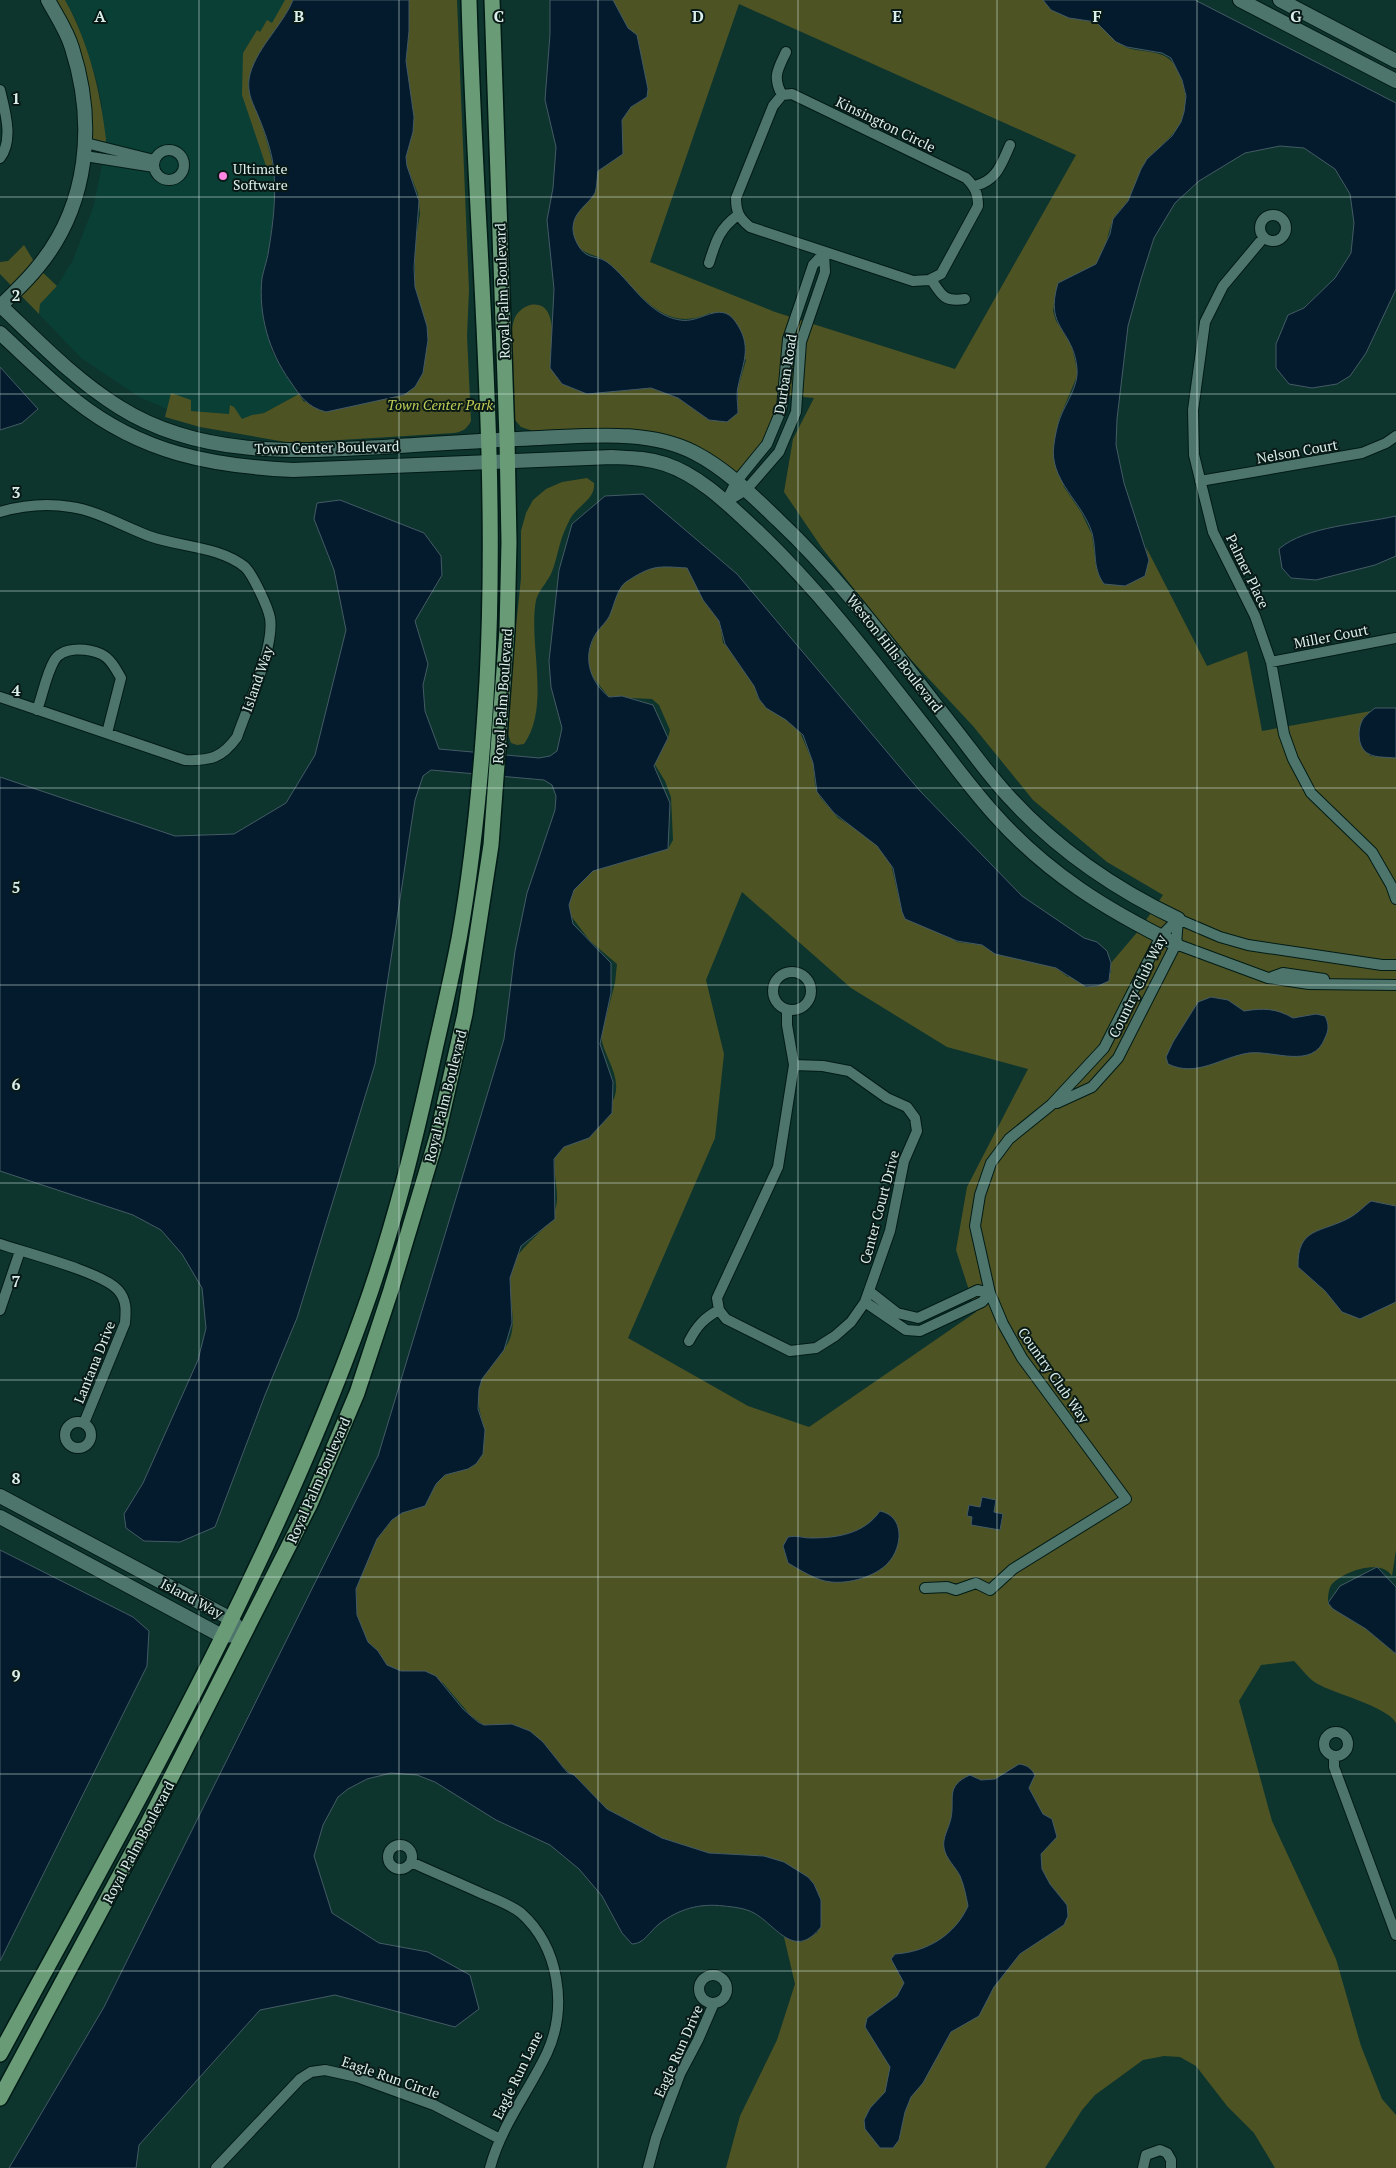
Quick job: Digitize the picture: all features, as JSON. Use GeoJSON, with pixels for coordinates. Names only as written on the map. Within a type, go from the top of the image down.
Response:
{"type":"FeatureCollection","features":[{"type":"Feature","properties":{"kind":"main road","name":"Royal Palm Boulevard"},"geometry":{"type":"LineString","coordinates":[[0,2054],[146,1786],[231,1619],[300,1474],[361,1318],[388,1239],[417,1133],[458,940],[479,778],[490,588],[489,462],[470,0]]}},
{"type":"Feature","properties":{"kind":"main road","name":"Royal Palm Boulevard"},"geometry":{"type":"LineString","coordinates":[[0,2098],[149,1821],[310,1504],[357,1393],[392,1290],[437,1136],[465,1014],[491,846],[507,630],[508,461],[492,0]]}},
{"type":"Feature","properties":{"kind":"street"},"geometry":{"type":"LineString","coordinates":[[0,306],[38,268],[58,238],[71,211],[86,150],[86,112],[72,46],[48,0]]}},
{"type":"Feature","properties":{"kind":"street"},"geometry":{"type":"LineString","coordinates":[[1240,0],[1396,82]]}},
{"type":"Feature","properties":{"kind":"street"},"geometry":{"type":"LineString","coordinates":[[1280,0],[1396,61]]}},
{"type":"Feature","properties":{"kind":"street"},"geometry":{"type":"LineString","coordinates":[[786,52],[776,74],[776,85],[782,95],[773,106],[736,198],[740,220],[750,228],[914,281],[931,279],[941,274],[978,206],[975,186],[986,183],[994,177],[1010,145]]}},
{"type":"Feature","properties":{"kind":"street"},"geometry":{"type":"LineString","coordinates":[[0,90],[7,136],[5,148],[0,158]]}},
{"type":"Feature","properties":{"kind":"street","name":"Kinsington Circle"},"geometry":{"type":"LineString","coordinates":[[782,95],[792,94],[966,178],[975,186]]}},
{"type":"Feature","properties":{"kind":"street"},"geometry":{"type":"LineString","coordinates":[[86,150],[154,163]]}},
{"type":"Feature","properties":{"kind":"street"},"geometry":{"type":"LineString","coordinates":[[709,263],[716,241],[725,224],[738,215]]}},
{"type":"Feature","properties":{"kind":"street","name":"Palmer Place"},"geometry":{"type":"LineString","coordinates":[[1264,238],[1223,286],[1205,322],[1193,410],[1194,455],[1213,532],[1256,616],[1271,662],[1284,734],[1293,759],[1311,793],[1372,852],[1391,885],[1396,900]]}},
{"type":"Feature","properties":{"kind":"street","name":"Durban Road"},"geometry":{"type":"LineString","coordinates":[[741,486],[767,444],[782,408],[788,339],[813,265],[824,253]]}},
{"type":"Feature","properties":{"kind":"street","name":"Durban Road"},"geometry":{"type":"LineString","coordinates":[[726,502],[779,452],[796,412],[802,342],[825,272],[824,253]]}},
{"type":"Feature","properties":{"kind":"street"},"geometry":{"type":"LineString","coordinates":[[931,279],[944,297],[952,300],[965,299]]}},
{"type":"Feature","properties":{"kind":"street"},"geometry":{"type":"LineString","coordinates":[[807,284],[820,288]]}},
{"type":"Feature","properties":{"kind":"street","name":"Town Center Boulevard"},"geometry":{"type":"LineString","coordinates":[[0,306],[76,376],[122,409],[162,428],[200,440],[224,446],[280,450],[488,440]]}},
{"type":"Feature","properties":{"kind":"street","name":"Town Center Boulevard"},"geometry":{"type":"LineString","coordinates":[[0,333],[78,402],[127,434],[158,447],[208,462],[244,468],[293,470],[489,462]]}},
{"type":"Feature","properties":{"kind":"street"},"geometry":{"type":"LineString","coordinates":[[158,447],[162,428]]}},
{"type":"Feature","properties":{"kind":"street","name":"Nelson Court"},"geometry":{"type":"LineString","coordinates":[[1200,481],[1362,453],[1386,443],[1396,436]]}},
{"type":"Feature","properties":{"kind":"street","name":"Weston Hills Boulevard"},"geometry":{"type":"LineString","coordinates":[[488,440],[627,437],[655,440],[695,453],[741,486],[803,543],[847,592],[1010,798],[1083,865],[1141,901],[1220,937],[1248,945],[1273,949],[1286,957],[1311,961],[1396,965]]}},
{"type":"Feature","properties":{"kind":"street","name":"Weston Hills Boulevard"},"geometry":{"type":"LineString","coordinates":[[489,462],[612,457],[640,458],[680,471],[726,502],[788,561],[832,610],[996,816],[1068,883],[1126,919],[1176,944],[1268,978],[1283,973],[1362,985],[1396,985]]}},
{"type":"Feature","properties":{"kind":"street","name":"Island Way"},"geometry":{"type":"LineString","coordinates":[[0,512],[18,506],[48,504],[74,507],[151,537],[226,556],[246,568],[260,592],[270,618],[270,641],[237,738],[228,750],[216,757],[202,760],[185,760],[0,697]]}},
{"type":"Feature","properties":{"kind":"street","name":"Miller Court"},"geometry":{"type":"LineString","coordinates":[[1271,662],[1396,638]]}},
{"type":"Feature","properties":{"kind":"street"},"geometry":{"type":"LineString","coordinates":[[37,710],[54,660],[62,653],[76,649],[102,654],[113,664],[121,678],[107,733]]}},
{"type":"Feature","properties":{"kind":"street","name":"Country Club Way"},"geometry":{"type":"LineString","coordinates":[[925,1588],[947,1587],[956,1590],[976,1583],[990,1590],[1013,1569],[1126,1499],[1022,1358],[1003,1324],[990,1293],[975,1226],[980,1195],[991,1164],[1008,1139],[1051,1105],[1104,1048],[1161,936],[1178,919]]}},
{"type":"Feature","properties":{"kind":"street","name":"Country Club Way"},"geometry":{"type":"LineString","coordinates":[[1051,1105],[1092,1087],[1118,1058],[1176,944],[1178,919]]}},
{"type":"Feature","properties":{"kind":"street"},"geometry":{"type":"LineString","coordinates":[[689,1341],[697,1326],[708,1316],[719,1310],[717,1298],[778,1167],[794,1065],[787,1025],[787,1010]]}},
{"type":"Feature","properties":{"kind":"street","name":"Center Court Drive"},"geometry":{"type":"LineString","coordinates":[[719,1310],[726,1319],[790,1351],[816,1348],[835,1336],[851,1322],[865,1302],[890,1231],[904,1161],[917,1131],[914,1118],[907,1107],[887,1098],[849,1072],[823,1066],[794,1065]]}},
{"type":"Feature","properties":{"kind":"street","name":"Lantana Drive"},"geometry":{"type":"LineString","coordinates":[[0,1244],[98,1277],[117,1289],[122,1296],[126,1312],[125,1323],[84,1423]]}},
{"type":"Feature","properties":{"kind":"street"},"geometry":{"type":"LineString","coordinates":[[0,1310],[20,1251]]}},
{"type":"Feature","properties":{"kind":"street"},"geometry":{"type":"LineString","coordinates":[[865,1302],[904,1328],[920,1331],[982,1302],[990,1293],[978,1290],[918,1318],[897,1312],[869,1291]]}},
{"type":"Feature","properties":{"kind":"street"},"geometry":{"type":"LineString","coordinates":[[904,1328],[908,1316]]}},
{"type":"Feature","properties":{"kind":"street","name":"Island Way"},"geometry":{"type":"LineString","coordinates":[[0,1496],[231,1619],[243,1635]]}},
{"type":"Feature","properties":{"kind":"street","name":"Island Way"},"geometry":{"type":"LineString","coordinates":[[0,1517],[222,1636],[243,1635]]}},
{"type":"Feature","properties":{"kind":"street"},"geometry":{"type":"LineString","coordinates":[[1334,1756],[1334,1767],[1396,1934]]}},
{"type":"Feature","properties":{"kind":"street","name":"Eagle Run Lane"},"geometry":{"type":"LineString","coordinates":[[411,1862],[520,1912],[536,1932],[555,1969],[558,1988],[558,2011],[554,2032],[547,2052],[500,2139],[490,2168]]}},
{"type":"Feature","properties":{"kind":"street","name":"Eagle Run Drive"},"geometry":{"type":"LineString","coordinates":[[648,2168],[656,2138],[680,2074],[698,2040],[714,2003]]}},
{"type":"Feature","properties":{"kind":"street","name":"Eagle Run Circle"},"geometry":{"type":"LineString","coordinates":[[216,2168],[300,2079],[310,2072],[325,2070],[357,2077],[434,2105],[500,2139]]}},
{"type":"Feature","properties":{"kind":"street"},"geometry":{"type":"LineString","coordinates":[[1143,2168],[1146,2155],[1160,2150],[1167,2153],[1171,2168]]}},
{"type":"Feature","properties":{"kind":"shaded area"},"geometry":{"type":"Polygon","coordinates":[[[65,0],[293,0],[253,67],[274,171],[275,196],[269,249],[262,278],[271,351],[299,394],[264,413],[252,415],[242,420],[234,407],[230,406],[230,414],[191,411],[171,394],[167,409],[141,398],[81,358],[39,314],[40,304],[57,286],[73,260],[94,205],[102,164],[102,105],[97,81],[77,22],[65,0]]]}},
{"type":"Feature","properties":{"kind":"green space"},"geometry":{"type":"Polygon","coordinates":[[[48,0],[65,0],[81,33],[97,85],[106,139],[105,147],[121,151],[118,162],[85,156],[81,83],[48,0]]]}},
{"type":"Feature","properties":{"kind":"green space"},"geometry":{"type":"Polygon","coordinates":[[[285,0],[293,0],[290,8],[258,57],[249,85],[249,92],[264,132],[274,171],[266,166],[242,95],[243,53],[257,30],[260,32],[267,20],[272,23],[285,0]]]}},
{"type":"Feature","properties":{"kind":"green space","name":"Town Center Park"},"geometry":{"type":"Polygon","coordinates":[[[409,0],[457,0],[469,290],[467,336],[471,421],[464,430],[454,433],[291,443],[200,427],[165,417],[171,393],[191,400],[191,411],[229,414],[230,405],[234,407],[242,419],[264,413],[299,394],[304,402],[427,326],[415,287],[415,244],[420,214],[418,194],[407,166],[406,157],[414,117],[406,61],[409,31],[409,0]]]}},
{"type":"Feature","properties":{"kind":"green space"},"geometry":{"type":"Polygon","coordinates":[[[613,0],[1043,0],[1067,16],[1096,22],[1123,46],[1162,55],[1173,62],[1182,79],[1186,102],[1181,121],[1177,129],[1148,159],[1141,170],[1131,197],[1114,218],[1100,259],[1088,270],[1058,283],[1053,311],[1056,321],[1071,343],[1078,374],[1059,419],[1054,445],[1064,487],[1081,512],[1092,535],[1096,565],[1149,560],[1146,547],[1207,666],[1247,651],[1262,731],[1371,711],[1363,718],[1370,756],[1396,758],[1396,1550],[1392,1576],[1380,1568],[1362,1568],[1353,1571],[1332,1584],[1328,1603],[1333,1609],[1366,1629],[1396,1654],[1396,1723],[1382,1711],[1316,1683],[1294,1661],[1261,1665],[1239,1701],[1272,1821],[1336,1959],[1361,2046],[1382,2099],[1396,2115],[1396,2168],[1275,2168],[1254,2133],[1227,2106],[1196,2066],[1180,2057],[1164,2056],[1143,2060],[1095,2095],[1082,2110],[1045,2168],[726,2168],[740,2116],[777,2040],[795,1984],[784,1937],[801,1942],[818,1932],[764,1856],[709,1853],[662,1838],[607,1809],[562,1766],[497,1725],[484,1725],[471,1716],[443,1683],[425,1671],[401,1671],[387,1665],[378,1651],[368,1642],[357,1615],[356,1589],[377,1539],[392,1520],[402,1513],[425,1506],[436,1485],[445,1476],[468,1469],[485,1430],[478,1402],[480,1381],[507,1344],[512,1331],[513,1322],[509,1289],[510,1272],[517,1256],[551,1218],[557,1203],[555,1157],[562,1147],[578,1141],[602,1118],[615,1097],[615,1076],[601,1036],[615,983],[617,964],[590,941],[571,916],[569,905],[574,890],[593,871],[668,849],[673,840],[671,797],[665,781],[654,763],[668,738],[670,730],[659,705],[652,699],[609,697],[591,675],[587,657],[618,586],[649,565],[683,562],[690,571],[705,603],[719,617],[723,643],[733,651],[743,670],[754,684],[758,698],[761,702],[777,708],[800,732],[813,763],[815,785],[820,797],[838,818],[870,837],[890,860],[902,912],[910,921],[944,934],[957,942],[982,945],[995,954],[1056,968],[1068,977],[1111,973],[1111,963],[1140,929],[1163,895],[1107,862],[1033,800],[973,726],[900,648],[822,548],[784,492],[793,439],[814,398],[783,395],[772,429],[760,453],[743,469],[732,473],[626,431],[533,431],[521,427],[515,420],[511,369],[512,329],[516,315],[530,305],[540,305],[546,310],[550,318],[552,339],[550,368],[587,394],[651,388],[678,398],[709,420],[738,413],[738,388],[746,360],[710,313],[693,318],[679,318],[665,314],[653,307],[603,259],[581,249],[574,238],[573,223],[594,193],[598,171],[623,154],[622,120],[631,107],[647,97],[648,89],[637,35],[628,28],[613,0]],[[739,4],[650,262],[775,312],[955,369],[1076,155],[739,4]],[[742,892],[706,980],[724,1054],[715,1138],[628,1338],[748,1406],[809,1427],[976,1312],[956,1250],[967,1187],[1028,1069],[947,1047],[851,988],[742,892]]]}},
{"type":"Feature","properties":{"kind":"green space"},"geometry":{"type":"Polygon","coordinates":[[[24,245],[38,268],[57,286],[40,304],[39,314],[0,274],[0,262],[8,261],[24,245]]]}},
{"type":"Feature","properties":{"kind":"green space"},"geometry":{"type":"Polygon","coordinates":[[[587,478],[594,483],[592,494],[570,519],[551,574],[536,600],[534,617],[538,693],[536,712],[532,729],[524,744],[517,745],[511,743],[508,734],[510,683],[521,578],[521,531],[526,513],[533,500],[546,489],[562,482],[587,478]]]}},
{"type":"Feature","properties":{"kind":"water"},"geometry":{"type":"Polygon","coordinates":[[[293,0],[409,0],[409,31],[406,61],[414,117],[413,132],[406,157],[407,166],[419,201],[414,267],[415,287],[427,326],[428,340],[423,373],[415,387],[404,395],[326,412],[309,404],[297,391],[283,370],[271,345],[262,305],[262,278],[274,211],[274,173],[269,145],[250,95],[249,79],[256,58],[293,0]]]}},
{"type":"Feature","properties":{"kind":"water"},"geometry":{"type":"Polygon","coordinates":[[[550,0],[613,0],[628,28],[637,35],[648,89],[647,97],[631,107],[622,120],[623,154],[598,171],[595,193],[574,221],[573,230],[576,242],[586,254],[602,259],[616,269],[640,296],[668,317],[687,320],[709,314],[723,313],[729,315],[735,321],[744,338],[745,354],[737,390],[738,413],[727,422],[709,420],[678,398],[651,388],[587,394],[562,384],[550,368],[554,289],[547,220],[553,188],[556,147],[545,100],[550,34],[550,0]]]}},
{"type":"Feature","properties":{"kind":"water"},"geometry":{"type":"Polygon","coordinates":[[[1043,0],[1195,0],[1396,103],[1396,289],[1366,353],[1350,376],[1337,384],[1312,388],[1289,384],[1276,368],[1276,344],[1288,315],[1304,308],[1335,278],[1351,253],[1354,223],[1350,194],[1335,169],[1304,148],[1280,146],[1245,153],[1199,181],[1175,203],[1154,238],[1128,326],[1117,419],[1116,445],[1124,483],[1149,560],[1145,576],[1125,586],[1104,584],[1100,578],[1096,566],[1092,533],[1088,522],[1056,469],[1054,444],[1056,431],[1074,388],[1077,368],[1070,344],[1057,320],[1054,310],[1055,298],[1058,283],[1096,264],[1110,234],[1113,219],[1128,201],[1141,169],[1147,159],[1172,136],[1181,122],[1186,96],[1182,80],[1171,58],[1162,53],[1127,47],[1116,42],[1096,22],[1069,18],[1051,10],[1043,0]]]}},
{"type":"Feature","properties":{"kind":"water"},"geometry":{"type":"Polygon","coordinates":[[[0,367],[38,409],[22,423],[0,430],[0,367]]]}},
{"type":"Feature","properties":{"kind":"water"},"geometry":{"type":"Polygon","coordinates":[[[643,494],[737,574],[920,791],[1022,896],[1084,938],[1097,942],[1107,951],[1111,963],[1109,981],[1098,986],[1086,987],[1056,968],[995,954],[982,945],[957,941],[905,919],[893,868],[877,846],[834,813],[817,792],[813,763],[803,735],[786,720],[766,708],[759,699],[754,686],[725,644],[719,621],[703,600],[687,568],[655,568],[642,572],[626,582],[618,593],[609,617],[592,640],[589,658],[590,666],[596,683],[609,697],[622,696],[653,705],[668,738],[654,766],[670,803],[668,849],[593,871],[574,890],[569,905],[573,924],[611,963],[611,993],[600,1044],[613,1082],[612,1113],[589,1138],[564,1147],[554,1159],[555,1219],[521,1246],[510,1278],[512,1323],[504,1350],[482,1379],[479,1389],[478,1409],[485,1430],[483,1454],[476,1464],[468,1469],[445,1475],[436,1484],[425,1506],[402,1513],[392,1520],[377,1539],[356,1589],[357,1615],[368,1642],[378,1651],[387,1665],[401,1671],[425,1671],[436,1676],[463,1709],[484,1725],[512,1724],[530,1731],[543,1742],[567,1772],[574,1775],[607,1809],[662,1838],[709,1853],[764,1856],[784,1862],[808,1877],[814,1884],[821,1900],[821,1927],[811,1937],[802,1941],[794,1941],[786,1938],[750,1911],[706,1905],[674,1914],[659,1924],[643,1940],[632,1944],[622,1933],[602,1896],[579,1869],[550,1845],[496,1820],[435,1782],[417,1775],[391,1773],[367,1779],[348,1789],[338,1797],[323,1825],[314,1856],[332,1913],[379,1943],[428,1952],[470,1975],[479,2009],[455,2027],[335,1995],[260,2010],[139,2145],[136,2168],[9,2168],[104,2007],[378,1456],[504,1039],[515,951],[527,893],[555,810],[556,796],[552,785],[544,780],[431,770],[423,776],[415,800],[375,1064],[297,1318],[265,1395],[215,1527],[180,1542],[144,1541],[126,1528],[124,1514],[143,1483],[198,1360],[206,1328],[202,1288],[182,1254],[161,1230],[133,1215],[0,1171],[0,777],[175,836],[234,834],[286,803],[315,755],[346,630],[334,570],[314,519],[317,503],[340,500],[424,533],[441,556],[442,575],[415,621],[428,664],[423,685],[425,711],[439,749],[539,758],[550,756],[557,751],[562,728],[551,687],[549,661],[559,570],[572,524],[605,496],[643,494]]]}},
{"type":"Feature","properties":{"kind":"water"},"geometry":{"type":"Polygon","coordinates":[[[1396,516],[1396,556],[1375,565],[1316,580],[1291,578],[1282,568],[1279,549],[1303,535],[1334,527],[1396,516]]]}},
{"type":"Feature","properties":{"kind":"water"},"geometry":{"type":"Polygon","coordinates":[[[1375,708],[1396,708],[1396,758],[1372,755],[1362,748],[1359,738],[1361,723],[1375,708]]]}},
{"type":"Feature","properties":{"kind":"water"},"geometry":{"type":"Polygon","coordinates":[[[1211,997],[1228,1000],[1244,1011],[1269,1010],[1281,1012],[1293,1018],[1316,1014],[1325,1016],[1328,1024],[1327,1032],[1319,1048],[1312,1053],[1302,1056],[1249,1053],[1199,1068],[1189,1069],[1168,1064],[1166,1057],[1173,1042],[1198,1002],[1211,997]]]}},
{"type":"Feature","properties":{"kind":"water"},"geometry":{"type":"Polygon","coordinates":[[[1371,1201],[1396,1206],[1396,1302],[1360,1319],[1342,1312],[1325,1291],[1298,1267],[1299,1254],[1306,1238],[1313,1233],[1349,1218],[1371,1201]]]}},
{"type":"Feature","properties":{"kind":"water"},"geometry":{"type":"Polygon","coordinates":[[[982,1497],[996,1500],[994,1512],[1003,1514],[1000,1530],[971,1525],[972,1517],[967,1516],[969,1505],[980,1507],[982,1497]]]}},
{"type":"Feature","properties":{"kind":"water"},"geometry":{"type":"Polygon","coordinates":[[[880,1511],[894,1519],[899,1533],[899,1541],[897,1549],[888,1563],[869,1576],[854,1581],[831,1582],[814,1577],[788,1563],[783,1546],[788,1537],[821,1538],[840,1536],[866,1525],[880,1511]]]}},
{"type":"Feature","properties":{"kind":"water"},"geometry":{"type":"Polygon","coordinates":[[[0,1550],[133,1617],[149,1631],[147,1666],[0,1961],[0,1550]]]}},
{"type":"Feature","properties":{"kind":"water"},"geometry":{"type":"Polygon","coordinates":[[[1377,1567],[1396,1587],[1396,1654],[1366,1629],[1333,1609],[1328,1603],[1340,1586],[1377,1567]]]}},
{"type":"Feature","properties":{"kind":"water"},"geometry":{"type":"Polygon","coordinates":[[[1019,1764],[1028,1767],[1035,1775],[1029,1788],[1043,1814],[1052,1819],[1057,1837],[1041,1854],[1042,1869],[1050,1884],[1067,1905],[1068,1916],[1064,1925],[1020,1954],[994,1987],[979,2016],[951,2032],[923,2083],[911,2097],[905,2112],[899,2140],[893,2148],[880,2148],[865,2129],[864,2120],[870,2108],[885,2092],[890,2067],[865,2027],[867,2018],[897,1996],[904,1983],[891,1959],[895,1954],[918,1950],[939,1940],[956,1925],[968,1906],[960,1876],[944,1848],[945,1837],[951,1818],[954,1788],[962,1779],[970,1775],[981,1780],[995,1779],[1019,1764]]]}},
{"type":"Feature","properties":{"kind":"place","name":"Ultimate Software"},"geometry":{"type":"Point","coordinates":[223,176]}}]}
